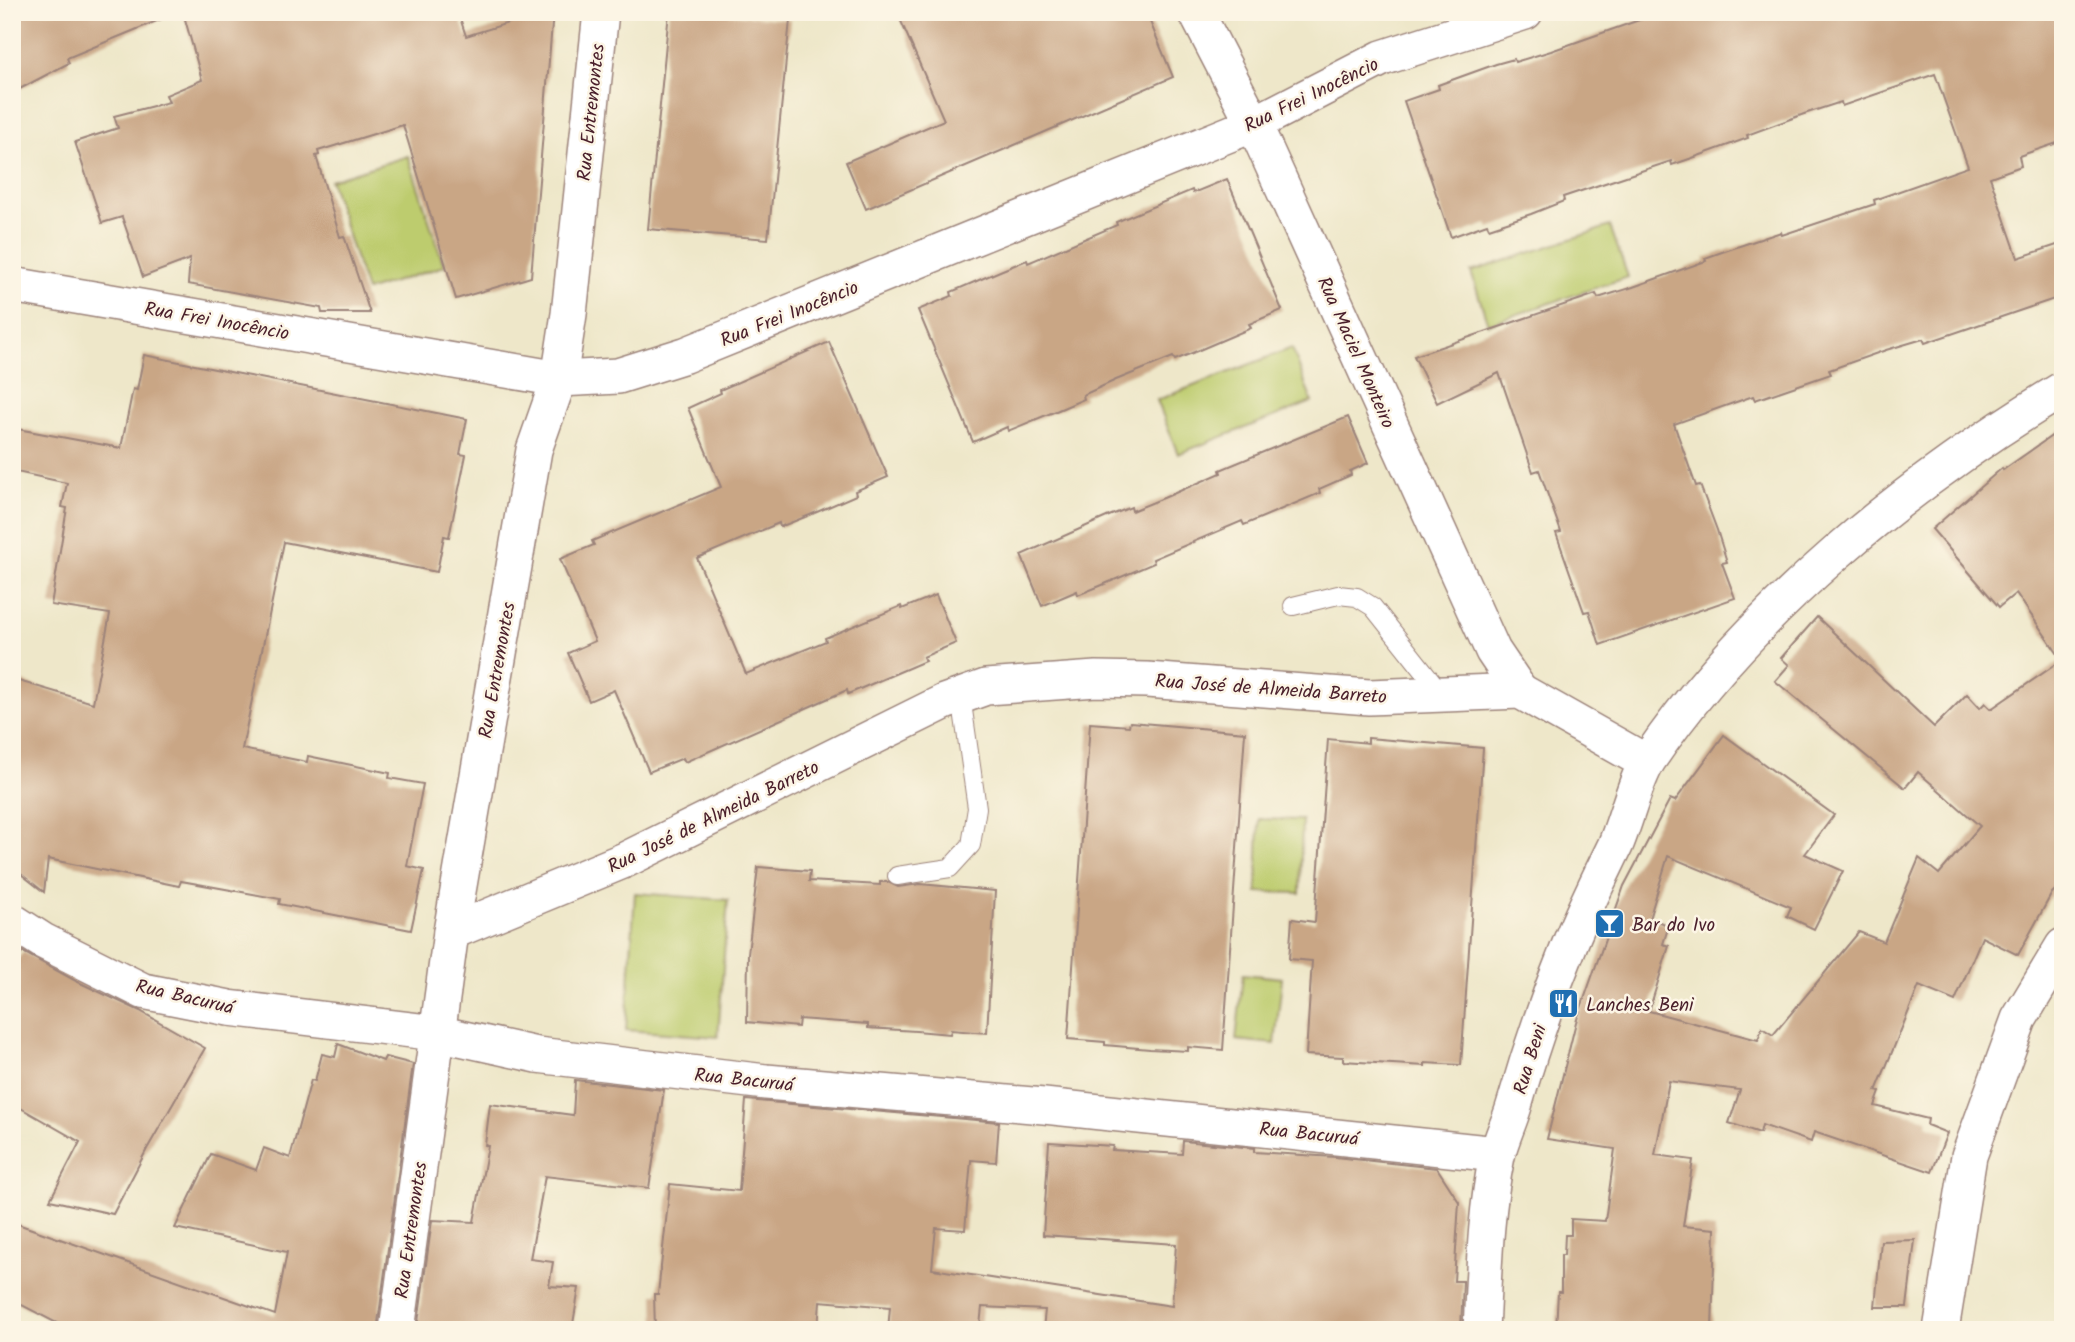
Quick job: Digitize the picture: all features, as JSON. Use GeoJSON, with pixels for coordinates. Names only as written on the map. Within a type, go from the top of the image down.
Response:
{"type":"FeatureCollection","features":[{"type":"Feature","properties":{"kind":"street","name":"Rua Entremontes"},"geometry":{"type":"LineString","coordinates":[[397,1330],[451,932],[534,450],[559,379],[569,314],[601,12]]}},
{"type":"Feature","properties":{"kind":"street","name":"Rua Maciel Monteiro"},"geometry":{"type":"LineString","coordinates":[[1196,12],[1254,124],[1493,651],[1521,691]]}},
{"type":"Feature","properties":{"kind":"street","name":"Rua Frei Inocêncio"},"geometry":{"type":"LineString","coordinates":[[12,285],[559,379],[618,376],[685,355],[1254,124],[1382,58],[1525,12]]}},
{"type":"Feature","properties":{"kind":"street"},"geometry":{"type":"LineString","coordinates":[[1521,691],[1646,762],[1704,686],[1771,612],[1883,514],[1994,432],[2063,389]]}},
{"type":"Feature","properties":{"kind":"street","name":"Rua José de Almeida Barreto"},"geometry":{"type":"LineString","coordinates":[[451,932],[625,860],[961,695],[986,687],[1096,679],[1368,697],[1521,691]]}},
{"type":"Feature","properties":{"kind":"street","name":"Rua Beni"},"geometry":{"type":"LineString","coordinates":[[1482,1330],[1485,1247],[1497,1154],[1534,1038],[1567,951],[1619,837],[1646,762]]}},
{"type":"Feature","properties":{"kind":"street","name":"Rua Bacuruá"},"geometry":{"type":"LineString","coordinates":[[12,921],[43,941],[143,991],[229,1008],[436,1033],[564,1059],[766,1082],[1044,1106],[1497,1154]]}},
{"type":"Feature","properties":{"kind":"street"},"geometry":{"type":"LineString","coordinates":[[1941,1330],[1969,1156],[2020,1018],[2063,946]]}},
{"type":"Feature","properties":{"kind":"lane"},"geometry":{"type":"LineString","coordinates":[[1293,606],[1338,595],[1357,597],[1373,607],[1442,694]]}},
{"type":"Feature","properties":{"kind":"lane"},"geometry":{"type":"LineString","coordinates":[[897,876],[950,868],[971,845],[977,808],[961,695]]}},
{"type":"Feature","properties":{"kind":"green space"},"geometry":{"type":"Polygon","coordinates":[[[408,156],[444,266],[366,291],[330,180],[408,156]]]}},
{"type":"Feature","properties":{"kind":"green space"},"geometry":{"type":"Polygon","coordinates":[[[1610,226],[1628,277],[1488,324],[1471,272],[1610,226]]]}},
{"type":"Feature","properties":{"kind":"green space"},"geometry":{"type":"Polygon","coordinates":[[[1292,348],[1312,402],[1178,454],[1157,400],[1292,348]]]}},
{"type":"Feature","properties":{"kind":"green space"},"geometry":{"type":"Polygon","coordinates":[[[1259,819],[1302,820],[1300,893],[1257,892],[1259,819]]]}},
{"type":"Feature","properties":{"kind":"green space"},"geometry":{"type":"Polygon","coordinates":[[[635,893],[728,900],[718,1037],[626,1030],[635,893]]]}},
{"type":"Feature","properties":{"kind":"green space"},"geometry":{"type":"Polygon","coordinates":[[[1243,974],[1282,978],[1275,1044],[1236,1040],[1243,974]]]}},
{"type":"Feature","properties":{"kind":"building"},"geometry":{"type":"Polygon","coordinates":[[[12,12],[176,13],[67,58],[69,63],[12,93],[12,12]]]}},
{"type":"Feature","properties":{"kind":"building"},"geometry":{"type":"Polygon","coordinates":[[[183,12],[458,12],[466,36],[544,12],[553,12],[531,277],[456,299],[403,125],[318,151],[319,155],[316,156],[340,237],[344,236],[370,313],[322,313],[321,308],[188,284],[190,259],[143,277],[122,217],[102,223],[75,142],[118,128],[114,116],[169,102],[166,95],[202,80],[183,12]]]}},
{"type":"Feature","properties":{"kind":"building"},"geometry":{"type":"Polygon","coordinates":[[[669,12],[702,12],[790,20],[768,239],[648,229],[669,12]]]}},
{"type":"Feature","properties":{"kind":"building"},"geometry":{"type":"Polygon","coordinates":[[[897,12],[1146,12],[1173,77],[866,209],[846,162],[944,120],[897,12]]]}},
{"type":"Feature","properties":{"kind":"building"},"geometry":{"type":"Polygon","coordinates":[[[1662,12],[2063,12],[2063,141],[2019,156],[2021,166],[1990,177],[2018,258],[2063,243],[2063,296],[1925,343],[1923,339],[1886,350],[1829,370],[1831,374],[1755,400],[1753,396],[1674,424],[1696,486],[1700,485],[1717,530],[1727,562],[1722,563],[1735,598],[1600,645],[1589,611],[1584,612],[1556,533],[1561,532],[1539,470],[1533,472],[1499,373],[1437,403],[1414,356],[1596,294],[1598,298],[1633,287],[1706,261],[1705,258],[1722,252],[1875,204],[1874,200],[1968,167],[1935,74],[1842,106],[1841,102],[1804,114],[1698,156],[1672,165],[1671,161],[1563,197],[1564,201],[1531,214],[1489,228],[1487,224],[1451,237],[1404,101],[1439,89],[1438,85],[1496,64],[1514,59],[1515,62],[1551,51],[1662,12]]]}},
{"type":"Feature","properties":{"kind":"building"},"geometry":{"type":"Polygon","coordinates":[[[1227,179],[1282,310],[1249,324],[1251,328],[1175,360],[1173,357],[1116,380],[1083,395],[1084,399],[1008,431],[1007,427],[973,442],[918,310],[1000,271],[1027,260],[1028,263],[1117,225],[1116,222],[1192,190],[1193,193],[1227,179]]]}},
{"type":"Feature","properties":{"kind":"building"},"geometry":{"type":"Polygon","coordinates":[[[829,342],[888,477],[855,491],[856,495],[810,515],[780,527],[779,523],[697,558],[746,674],[901,606],[902,609],[936,595],[956,643],[923,657],[925,661],[848,694],[847,690],[685,762],[683,758],[649,772],[614,690],[589,701],[568,653],[595,641],[560,559],[594,545],[592,541],[721,487],[688,408],[721,393],[720,390],[829,342]]]}},
{"type":"Feature","properties":{"kind":"building"},"geometry":{"type":"Polygon","coordinates":[[[144,355],[467,419],[460,454],[466,455],[449,537],[444,536],[437,572],[284,542],[242,749],[307,762],[308,756],[390,773],[389,778],[423,784],[407,866],[424,870],[411,930],[279,904],[280,899],[181,881],[179,886],[48,859],[44,892],[12,867],[12,679],[93,703],[110,614],[51,605],[67,508],[62,507],[67,483],[12,471],[12,428],[121,448],[133,389],[137,390],[144,355]]]}},
{"type":"Feature","properties":{"kind":"building"},"geometry":{"type":"Polygon","coordinates":[[[1348,417],[1368,463],[1350,471],[1351,475],[1319,489],[1320,493],[1244,525],[1242,521],[1153,559],[1154,563],[1100,586],[1078,595],[1077,591],[1042,606],[1021,555],[1131,507],[1132,511],[1166,497],[1221,473],[1220,470],[1348,417]]]}},
{"type":"Feature","properties":{"kind":"building"},"geometry":{"type":"Polygon","coordinates":[[[2063,428],[2063,883],[2052,893],[2018,955],[1982,937],[1955,1001],[1919,986],[1876,1091],[1880,1092],[1875,1106],[1928,1119],[1927,1125],[1947,1133],[1932,1172],[1814,1132],[1811,1142],[1762,1125],[1760,1133],[1729,1123],[1740,1090],[1669,1081],[1655,1155],[1693,1160],[1683,1226],[1715,1229],[1712,1330],[1556,1330],[1565,1235],[1571,1235],[1571,1219],[1605,1221],[1615,1149],[1547,1139],[1576,1022],[1624,886],[1670,799],[1675,801],[1724,735],[1834,815],[1805,854],[1843,871],[1814,929],[1787,916],[1791,907],[1668,856],[1649,919],[1669,925],[1663,944],[1669,946],[1649,1011],[1758,1040],[1762,1028],[1773,1035],[1859,932],[1884,942],[1919,858],[1939,874],[1980,826],[1918,772],[1905,788],[1775,681],[1789,665],[1781,658],[1817,617],[1934,727],[1967,694],[1980,708],[1985,703],[1991,709],[2062,660],[2016,593],[1999,607],[1932,529],[2002,468],[2003,470],[2063,428]]]}},
{"type":"Feature","properties":{"kind":"building"},"geometry":{"type":"Polygon","coordinates":[[[1130,722],[1245,732],[1223,1050],[1188,1047],[1188,1051],[1150,1049],[1068,1039],[1090,723],[1129,726],[1130,722]]]}},
{"type":"Feature","properties":{"kind":"building"},"geometry":{"type":"Polygon","coordinates":[[[1368,738],[1483,748],[1461,1065],[1425,1063],[1425,1066],[1343,1061],[1343,1057],[1306,1055],[1312,961],[1289,959],[1292,919],[1315,922],[1328,739],[1368,743],[1368,738]]]}},
{"type":"Feature","properties":{"kind":"building"},"geometry":{"type":"Polygon","coordinates":[[[758,867],[810,871],[809,881],[880,885],[880,882],[888,882],[898,887],[920,884],[995,891],[987,1033],[951,1030],[950,1034],[868,1028],[868,1024],[799,1019],[798,1027],[747,1022],[748,954],[758,867]]]}},
{"type":"Feature","properties":{"kind":"building"},"geometry":{"type":"Polygon","coordinates":[[[23,952],[140,1011],[205,1048],[113,1214],[50,1200],[80,1142],[12,1103],[12,967],[23,952]]]}},
{"type":"Feature","properties":{"kind":"building"},"geometry":{"type":"Polygon","coordinates":[[[338,1044],[383,1061],[385,1057],[413,1064],[377,1330],[70,1330],[12,1300],[12,1222],[275,1315],[287,1252],[175,1228],[211,1154],[256,1170],[264,1148],[290,1158],[311,1080],[315,1081],[322,1054],[335,1057],[338,1044]]]}},
{"type":"Feature","properties":{"kind":"building"},"geometry":{"type":"Polygon","coordinates":[[[575,1080],[664,1090],[649,1188],[545,1176],[530,1259],[553,1262],[549,1286],[579,1288],[572,1330],[417,1330],[432,1220],[474,1222],[488,1146],[485,1145],[490,1104],[573,1115],[575,1080]]]}},
{"type":"Feature","properties":{"kind":"building"},"geometry":{"type":"Polygon","coordinates":[[[746,1100],[999,1122],[996,1162],[971,1160],[965,1230],[936,1228],[932,1269],[1172,1306],[1176,1244],[1043,1235],[1049,1142],[1113,1146],[1112,1150],[1182,1154],[1183,1141],[1254,1148],[1254,1152],[1437,1168],[1459,1202],[1454,1281],[1463,1281],[1461,1330],[1043,1330],[1045,1310],[982,1307],[980,1326],[970,1325],[970,1330],[888,1330],[890,1307],[820,1301],[818,1330],[655,1330],[654,1294],[658,1294],[670,1184],[739,1191],[746,1100]]]}},
{"type":"Feature","properties":{"kind":"building"},"geometry":{"type":"Polygon","coordinates":[[[1915,1240],[1907,1307],[1875,1307],[1881,1241],[1915,1240]]]}},
{"type":"Feature","properties":{"kind":"place","name":"Bar do Ivo"},"geometry":{"type":"Point","coordinates":[1609,924]}},
{"type":"Feature","properties":{"kind":"place","name":"Lanches Beni"},"geometry":{"type":"Point","coordinates":[1563,1004]}}]}
